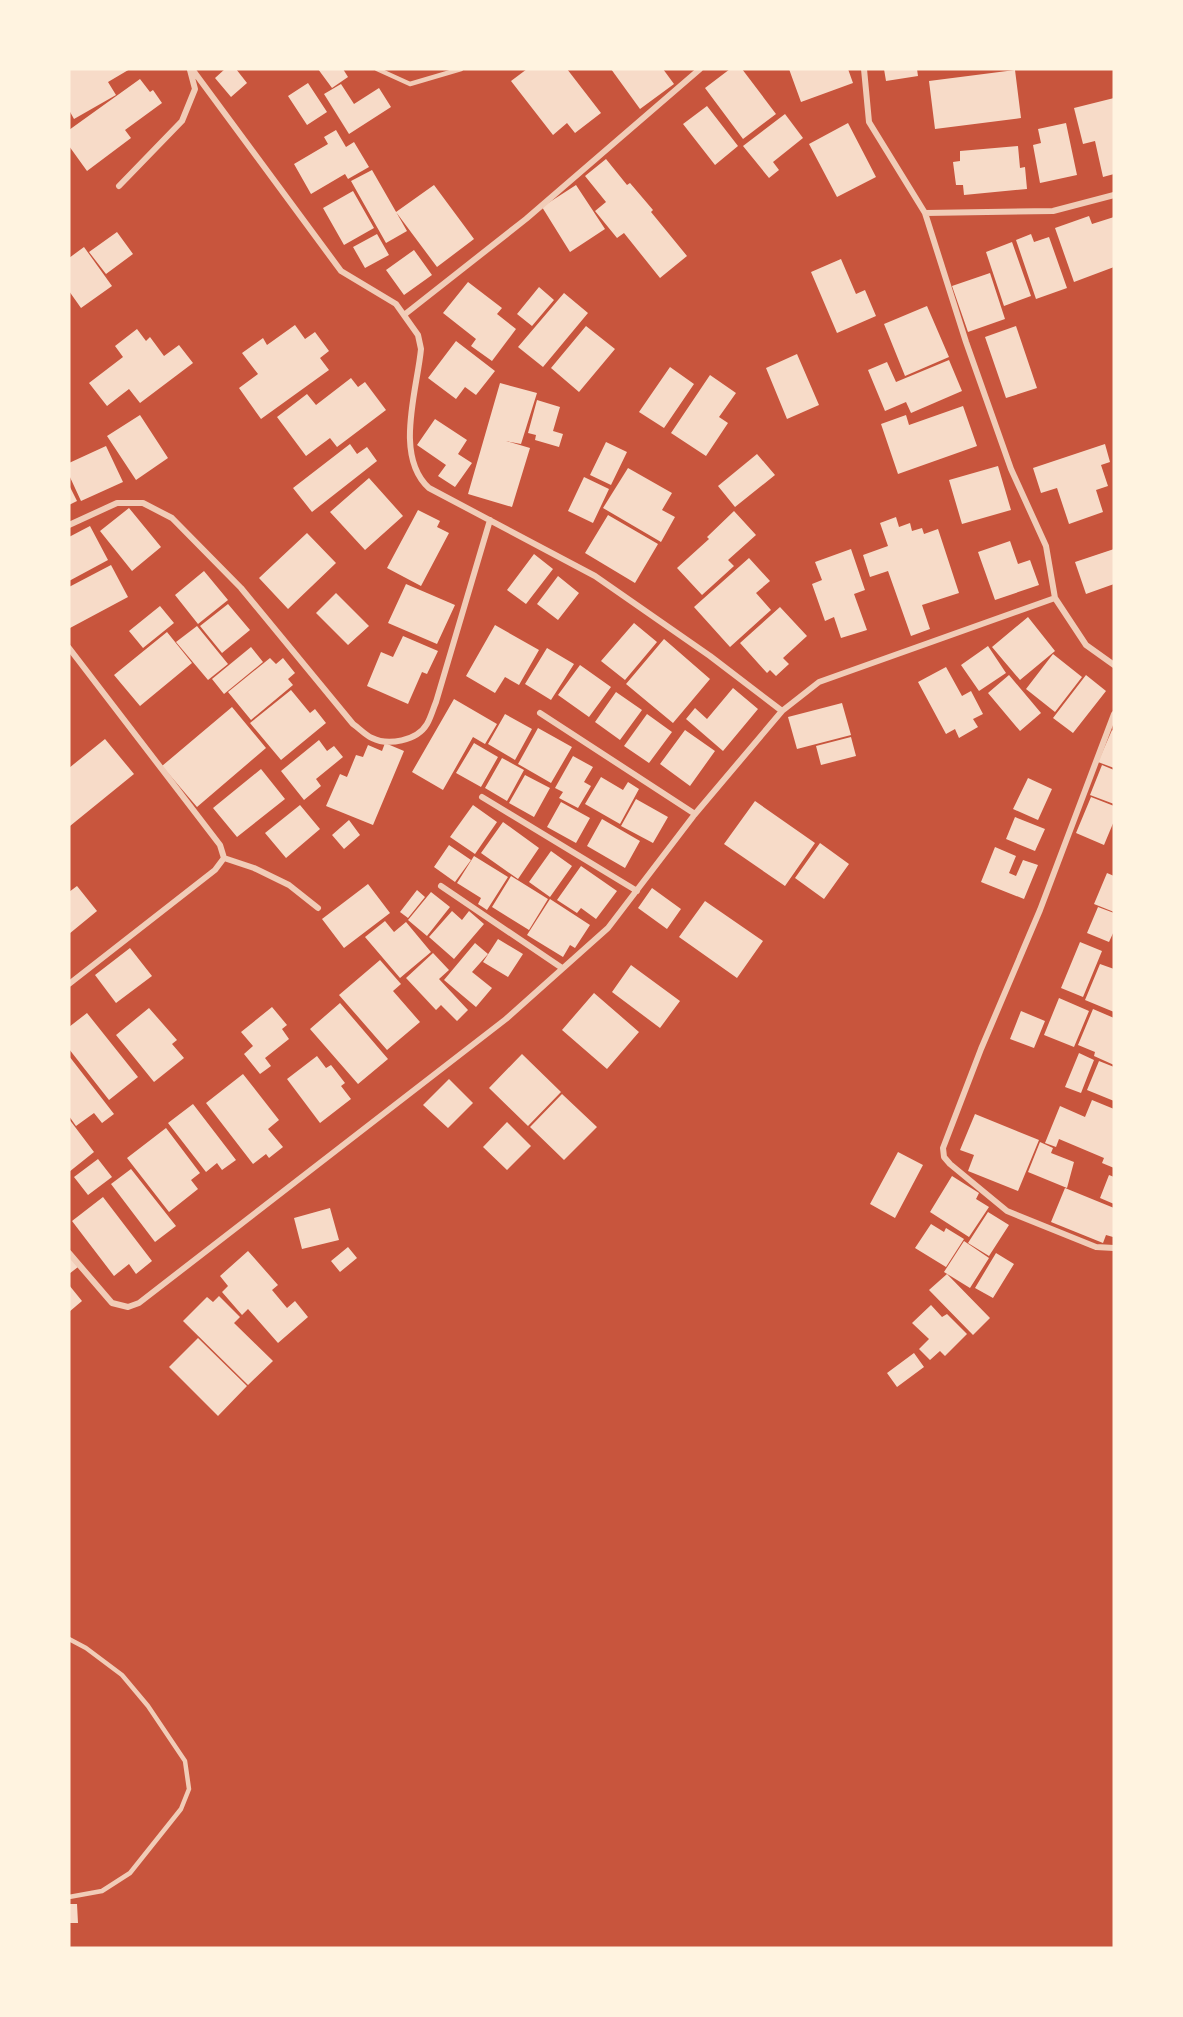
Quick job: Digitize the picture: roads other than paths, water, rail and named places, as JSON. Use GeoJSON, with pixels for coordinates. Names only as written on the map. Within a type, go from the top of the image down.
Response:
{"type":"FeatureCollection","features":[{"type":"Feature","properties":{"kind":"street"},"geometry":{"type":"LineString","coordinates":[[118,186],[182,121],[195,89],[191,69]]}},
{"type":"Feature","properties":{"kind":"street"},"geometry":{"type":"LineString","coordinates":[[191,69],[341,271],[396,304],[418,335],[421,349],[409,436],[414,467],[420,479],[429,488],[595,576],[710,656],[782,711]]}},
{"type":"Feature","properties":{"kind":"street"},"geometry":{"type":"LineString","coordinates":[[404,315],[526,219],[700,69]]}},
{"type":"Feature","properties":{"kind":"street"},"geometry":{"type":"LineString","coordinates":[[864,69],[869,122],[925,213],[966,342],[1011,469],[1046,546],[1055,598],[1086,645],[1114,665]]}},
{"type":"Feature","properties":{"kind":"street"},"geometry":{"type":"LineString","coordinates":[[925,213],[1053,211],[1114,195]]}},
{"type":"Feature","properties":{"kind":"street"},"geometry":{"type":"LineString","coordinates":[[69,525],[117,503],[143,503],[172,518],[240,588],[353,724],[371,738],[385,742],[400,741],[414,736],[426,726],[436,702],[490,520]]}},
{"type":"Feature","properties":{"kind":"street"},"geometry":{"type":"LineString","coordinates":[[69,1253],[112,1303],[128,1307],[138,1303],[506,1019],[608,928],[696,814],[782,711],[819,682],[1055,598]]}},
{"type":"Feature","properties":{"kind":"street"},"geometry":{"type":"LineString","coordinates":[[69,648],[220,845],[224,858]]}},
{"type":"Feature","properties":{"kind":"street"},"geometry":{"type":"LineString","coordinates":[[540,713],[696,814]]}},
{"type":"Feature","properties":{"kind":"street"},"geometry":{"type":"LineString","coordinates":[[1114,714],[1040,910],[981,1049],[943,1148],[944,1157],[950,1164],[1007,1211],[1096,1247],[1114,1248]]}},
{"type":"Feature","properties":{"kind":"street"},"geometry":{"type":"LineString","coordinates":[[482,797],[637,891]]}},
{"type":"Feature","properties":{"kind":"street"},"geometry":{"type":"LineString","coordinates":[[224,858],[254,868],[289,885],[318,908]]}},
{"type":"Feature","properties":{"kind":"street"},"geometry":{"type":"LineString","coordinates":[[69,984],[215,870],[224,858]]}},
{"type":"Feature","properties":{"kind":"street"},"geometry":{"type":"LineString","coordinates":[[441,886],[562,968]]}},
{"type":"Feature","properties":{"kind":"lane"},"geometry":{"type":"LineString","coordinates":[[377,69],[410,84],[461,69]]}},
{"type":"Feature","properties":{"kind":"lane"},"geometry":{"type":"LineString","coordinates":[[69,1640],[86,1648],[122,1675],[148,1706],[185,1761],[189,1790],[181,1809],[130,1873],[102,1891],[69,1897]]}}]}
